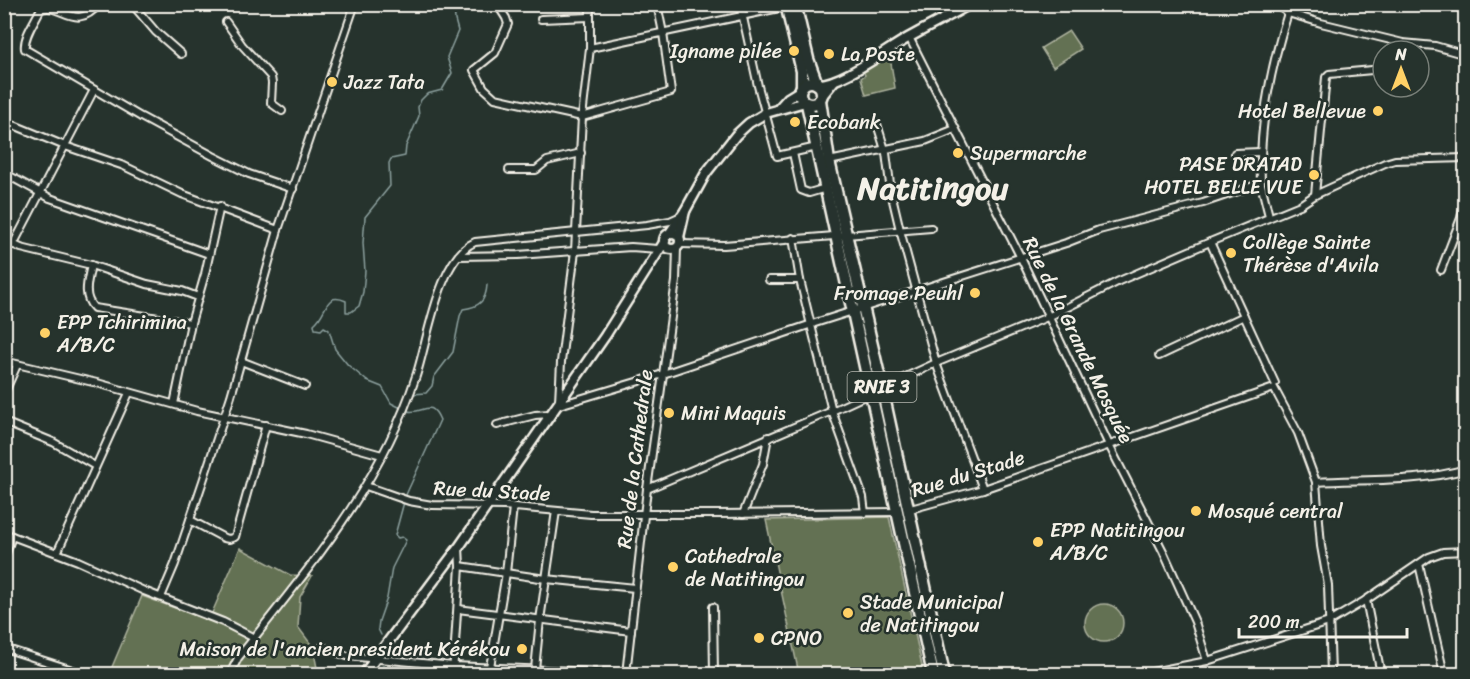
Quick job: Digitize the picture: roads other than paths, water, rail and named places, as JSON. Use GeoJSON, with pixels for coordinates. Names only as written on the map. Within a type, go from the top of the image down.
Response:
{"type":"FeatureCollection","features":[{"type":"Feature","properties":{"kind":"highway","name":"RNIE 3"},"geometry":{"type":"LineString","coordinates":[[790,5],[817,84],[821,89],[829,161],[842,235],[939,674]]}},
{"type":"Feature","properties":{"kind":"highway","name":"RNIE 3"},"geometry":{"type":"LineString","coordinates":[[790,5],[802,71],[800,95],[806,103],[826,188],[842,235]]}},
{"type":"Feature","properties":{"kind":"highway"},"geometry":{"type":"LineString","coordinates":[[801,88],[807,83],[817,84]]}},
{"type":"Feature","properties":{"kind":"highway"},"geometry":{"type":"LineString","coordinates":[[806,103],[813,104],[821,98]]}},
{"type":"Feature","properties":{"kind":"street"},"geometry":{"type":"LineString","coordinates":[[99,4],[91,13],[72,16],[50,6],[44,7],[40,10],[24,45],[26,49],[94,90],[240,169],[293,189]]}},
{"type":"Feature","properties":{"kind":"street"},"geometry":{"type":"LineString","coordinates":[[132,4],[156,32],[181,54]]}},
{"type":"Feature","properties":{"kind":"street"},"geometry":{"type":"LineString","coordinates":[[161,597],[175,564],[224,417],[278,230],[356,4]]}},
{"type":"Feature","properties":{"kind":"street"},"geometry":{"type":"LineString","coordinates":[[497,4],[507,24],[495,53],[474,70],[484,88],[495,98],[582,117],[671,92],[657,4]]}},
{"type":"Feature","properties":{"kind":"street"},"geometry":{"type":"LineString","coordinates":[[557,404],[575,251],[582,117],[590,48],[590,4]]}},
{"type":"Feature","properties":{"kind":"street"},"geometry":{"type":"LineString","coordinates":[[741,4],[777,156],[817,147]]}},
{"type":"Feature","properties":{"kind":"street"},"geometry":{"type":"LineString","coordinates":[[817,84],[825,84],[834,80],[970,4]]}},
{"type":"Feature","properties":{"kind":"street"},"geometry":{"type":"LineString","coordinates":[[1275,4],[1288,13],[1388,39]]}},
{"type":"Feature","properties":{"kind":"street"},"geometry":{"type":"LineString","coordinates":[[590,48],[790,5]]}},
{"type":"Feature","properties":{"kind":"street"},"geometry":{"type":"LineString","coordinates":[[1269,216],[1261,184],[1260,152],[1267,91],[1288,13]]}},
{"type":"Feature","properties":{"kind":"street"},"geometry":{"type":"LineString","coordinates":[[541,19],[590,17]]}},
{"type":"Feature","properties":{"kind":"street"},"geometry":{"type":"LineString","coordinates":[[226,22],[242,45],[267,71],[272,82],[271,103],[282,111]]}},
{"type":"Feature","properties":{"kind":"street","name":"Rue de la Grande Mosquée"},"geometry":{"type":"LineString","coordinates":[[909,37],[1050,316],[1109,446],[1135,492],[1189,606],[1207,661]]}},
{"type":"Feature","properties":{"kind":"street"},"geometry":{"type":"LineString","coordinates":[[1431,45],[1466,55]]}},
{"type":"Feature","properties":{"kind":"street"},"geometry":{"type":"LineString","coordinates":[[1315,195],[1326,77],[1329,74],[1371,70]]}},
{"type":"Feature","properties":{"kind":"street"},"geometry":{"type":"LineString","coordinates":[[821,98],[834,80]]}},
{"type":"Feature","properties":{"kind":"street"},"geometry":{"type":"LineString","coordinates":[[779,108],[801,88]]}},
{"type":"Feature","properties":{"kind":"street"},"geometry":{"type":"LineString","coordinates":[[13,245],[94,90]]}},
{"type":"Feature","properties":{"kind":"street"},"geometry":{"type":"LineString","coordinates":[[364,675],[374,658],[459,547],[605,336],[658,249],[683,213],[698,185],[728,143],[744,126],[766,113],[806,103]]}},
{"type":"Feature","properties":{"kind":"street"},"geometry":{"type":"LineString","coordinates":[[4,121],[65,146],[124,166],[182,194],[220,206],[278,230]]}},
{"type":"Feature","properties":{"kind":"street"},"geometry":{"type":"LineString","coordinates":[[877,124],[900,230],[936,363],[983,489]]}},
{"type":"Feature","properties":{"kind":"street"},"geometry":{"type":"LineString","coordinates":[[829,161],[925,141],[955,129]]}},
{"type":"Feature","properties":{"kind":"street"},"geometry":{"type":"LineString","coordinates":[[1236,153],[1260,152]]}},
{"type":"Feature","properties":{"kind":"street"},"geometry":{"type":"LineString","coordinates":[[509,171],[536,170],[547,161],[581,153]]}},
{"type":"Feature","properties":{"kind":"street"},"geometry":{"type":"LineString","coordinates":[[793,153],[801,190],[809,193],[826,188]]}},
{"type":"Feature","properties":{"kind":"street"},"geometry":{"type":"LineString","coordinates":[[647,489],[1050,316],[1119,281],[1269,216],[1300,205],[1315,195],[1395,160],[1466,158]]}},
{"type":"Feature","properties":{"kind":"street"},"geometry":{"type":"LineString","coordinates":[[4,173],[41,193],[209,254]]}},
{"type":"Feature","properties":{"kind":"street"},"geometry":{"type":"LineString","coordinates":[[557,404],[663,374],[1021,258],[1115,225],[1203,203],[1261,184]]}},
{"type":"Feature","properties":{"kind":"street"},"geometry":{"type":"LineString","coordinates":[[1441,270],[1461,218],[1466,196]]}},
{"type":"Feature","properties":{"kind":"street"},"geometry":{"type":"LineString","coordinates":[[174,404],[220,206]]}},
{"type":"Feature","properties":{"kind":"street"},"geometry":{"type":"LineString","coordinates":[[230,675],[238,658],[328,544],[366,486],[411,393],[440,292],[449,272],[466,248],[475,242],[663,222],[683,213]]}},
{"type":"Feature","properties":{"kind":"street"},"geometry":{"type":"LineString","coordinates":[[679,243],[683,213]]}},
{"type":"Feature","properties":{"kind":"street"},"geometry":{"type":"LineString","coordinates":[[679,243],[676,234],[667,238],[665,244],[670,249],[679,243],[724,245],[931,228]]}},
{"type":"Feature","properties":{"kind":"street"},"geometry":{"type":"LineString","coordinates":[[793,238],[800,280],[832,411],[863,497],[865,513]]}},
{"type":"Feature","properties":{"kind":"street"},"geometry":{"type":"LineString","coordinates":[[4,240],[13,245],[91,265],[147,284],[182,291],[198,297]]}},
{"type":"Feature","properties":{"kind":"street"},"geometry":{"type":"LineString","coordinates":[[1210,242],[1275,383]]}},
{"type":"Feature","properties":{"kind":"street","name":"Rue de la Cathedrale"},"geometry":{"type":"LineString","coordinates":[[626,674],[679,243]]}},
{"type":"Feature","properties":{"kind":"street"},"geometry":{"type":"LineString","coordinates":[[459,256],[518,255],[631,247],[658,249]]}},
{"type":"Feature","properties":{"kind":"street"},"geometry":{"type":"LineString","coordinates":[[91,265],[86,293],[87,301],[94,308],[191,323]]}},
{"type":"Feature","properties":{"kind":"street"},"geometry":{"type":"LineString","coordinates":[[769,280],[800,280]]}},
{"type":"Feature","properties":{"kind":"street"},"geometry":{"type":"LineString","coordinates":[[1159,356],[1244,316]]}},
{"type":"Feature","properties":{"kind":"street"},"geometry":{"type":"LineString","coordinates":[[4,361],[224,417],[328,439],[382,455]]}},
{"type":"Feature","properties":{"kind":"street"},"geometry":{"type":"LineString","coordinates":[[241,361],[304,386]]}},
{"type":"Feature","properties":{"kind":"street"},"geometry":{"type":"LineString","coordinates":[[4,394],[17,365]]}},
{"type":"Feature","properties":{"kind":"street","name":"Rue du Stade"},"geometry":{"type":"LineString","coordinates":[[366,486],[432,506],[513,507],[644,515],[904,511],[983,489],[1274,388],[1298,433],[1316,482],[1328,585],[1331,675]]}},
{"type":"Feature","properties":{"kind":"street"},"geometry":{"type":"LineString","coordinates":[[57,554],[129,393]]}},
{"type":"Feature","properties":{"kind":"street"},"geometry":{"type":"LineString","coordinates":[[497,425],[535,415],[550,414]]}},
{"type":"Feature","properties":{"kind":"street"},"geometry":{"type":"LineString","coordinates":[[4,422],[53,442],[96,466]]}},
{"type":"Feature","properties":{"kind":"street"},"geometry":{"type":"LineString","coordinates":[[190,520],[224,538],[235,537],[266,425]]}},
{"type":"Feature","properties":{"kind":"street"},"geometry":{"type":"LineString","coordinates":[[743,514],[763,464],[768,437]]}},
{"type":"Feature","properties":{"kind":"street"},"geometry":{"type":"LineString","coordinates":[[1316,482],[1411,478],[1466,469]]}},
{"type":"Feature","properties":{"kind":"street"},"geometry":{"type":"LineString","coordinates":[[490,667],[506,573],[513,507]]}},
{"type":"Feature","properties":{"kind":"street"},"geometry":{"type":"LineString","coordinates":[[535,669],[556,511]]}},
{"type":"Feature","properties":{"kind":"street"},"geometry":{"type":"LineString","coordinates":[[4,532],[223,622],[254,638]]}},
{"type":"Feature","properties":{"kind":"street"},"geometry":{"type":"LineString","coordinates":[[4,559],[12,536]]}},
{"type":"Feature","properties":{"kind":"street"},"geometry":{"type":"LineString","coordinates":[[453,675],[458,609],[459,547]]}},
{"type":"Feature","properties":{"kind":"street"},"geometry":{"type":"LineString","coordinates":[[1143,675],[1207,661],[1329,622],[1436,554],[1466,551]]}},
{"type":"Feature","properties":{"kind":"street"},"geometry":{"type":"LineString","coordinates":[[1419,564],[1444,675]]}},
{"type":"Feature","properties":{"kind":"street"},"geometry":{"type":"LineString","coordinates":[[460,566],[546,579],[635,588]]}},
{"type":"Feature","properties":{"kind":"street"},"geometry":{"type":"LineString","coordinates":[[1366,600],[1381,675]]}},
{"type":"Feature","properties":{"kind":"street"},"geometry":{"type":"LineString","coordinates":[[712,607],[714,675]]}},
{"type":"Feature","properties":{"kind":"street"},"geometry":{"type":"LineString","coordinates":[[458,609],[631,631]]}},
{"type":"Feature","properties":{"kind":"street"},"geometry":{"type":"LineString","coordinates":[[322,647],[337,654],[454,666],[490,667],[522,672],[535,669],[642,675]]}},
{"type":"Feature","properties":{"kind":"street"},"geometry":{"type":"LineString","coordinates":[[4,648],[85,674]]}},
{"type":"Feature","properties":{"kind":"waterway"},"geometry":{"type":"LineString","coordinates":[[403,409],[391,403],[382,387],[367,381],[348,365],[335,349],[329,330],[324,327],[321,330],[315,329],[314,324],[330,301],[334,299],[346,301],[346,312],[351,312],[359,306],[365,271],[363,243],[365,217],[390,186],[389,163],[391,159],[405,156],[406,146],[419,116],[418,107],[421,100],[427,94],[442,90],[452,73],[447,57],[458,31],[454,4]]}},
{"type":"Feature","properties":{"kind":"waterway"},"geometry":{"type":"LineString","coordinates":[[413,394],[426,393],[432,386],[434,377],[453,352],[463,309],[481,302],[487,285]]}},
{"type":"Feature","properties":{"kind":"waterway"},"geometry":{"type":"LineString","coordinates":[[405,497],[440,420],[430,408],[407,411]]}},
{"type":"Feature","properties":{"kind":"waterway"},"geometry":{"type":"LineString","coordinates":[[381,635],[378,629],[379,621],[387,598],[392,568],[406,540],[395,535],[404,502]]}},
{"type":"Feature","properties":{"kind":"waterway"},"geometry":{"type":"LineString","coordinates":[[378,674],[383,666]]}},
{"type":"Feature","properties":{"kind":"waterway"},"geometry":{"type":"LineString","coordinates":[[1028,674],[1036,668]]}},
{"type":"Feature","properties":{"kind":"place","name":"Igname pilée"},"geometry":{"type":"Point","coordinates":[794,51]}},
{"type":"Feature","properties":{"kind":"place","name":"La Poste"},"geometry":{"type":"Point","coordinates":[829,54]}},
{"type":"Feature","properties":{"kind":"place","name":"Jazz Tata"},"geometry":{"type":"Point","coordinates":[332,82]}},
{"type":"Feature","properties":{"kind":"place","name":"Hotel Bellevue"},"geometry":{"type":"Point","coordinates":[1378,111]}},
{"type":"Feature","properties":{"kind":"place","name":"Ecobank"},"geometry":{"type":"Point","coordinates":[795,122]}},
{"type":"Feature","properties":{"kind":"place","name":"Supermarche"},"geometry":{"type":"Point","coordinates":[958,153]}},
{"type":"Feature","properties":{"kind":"place","name":"PASE DRATAD HOTEL BELLE VUE"},"geometry":{"type":"Point","coordinates":[1314,175]}},
{"type":"Feature","properties":{"kind":"place","name":"Collège Sainte Thérèse d'Avila"},"geometry":{"type":"Point","coordinates":[1231,253]}},
{"type":"Feature","properties":{"kind":"place","name":"Fromage Peuhl"},"geometry":{"type":"Point","coordinates":[975,293]}},
{"type":"Feature","properties":{"kind":"place","name":"EPP Tchirimina A/B/C"},"geometry":{"type":"Point","coordinates":[45,333]}},
{"type":"Feature","properties":{"kind":"place","name":"Mini Maquis"},"geometry":{"type":"Point","coordinates":[669,413]}},
{"type":"Feature","properties":{"kind":"place","name":"Mosqué central"},"geometry":{"type":"Point","coordinates":[1196,511]}},
{"type":"Feature","properties":{"kind":"place","name":"EPP Natitingou A/B/C"},"geometry":{"type":"Point","coordinates":[1038,542]}},
{"type":"Feature","properties":{"kind":"place","name":"Cathedrale de Natitingou"},"geometry":{"type":"Point","coordinates":[673,567]}},
{"type":"Feature","properties":{"kind":"place","name":"Stade Municipal de Natitingou"},"geometry":{"type":"Point","coordinates":[848,613]}},
{"type":"Feature","properties":{"kind":"place","name":"CPNO"},"geometry":{"type":"Point","coordinates":[759,638]}},
{"type":"Feature","properties":{"kind":"place","name":"Maison de l'ancien president Kérékou"},"geometry":{"type":"Point","coordinates":[522,649]}},
{"type":"Feature","properties":{"kind":"district","name":"Natitingou"},"geometry":{"type":"Point","coordinates":[933,188]}}]}
